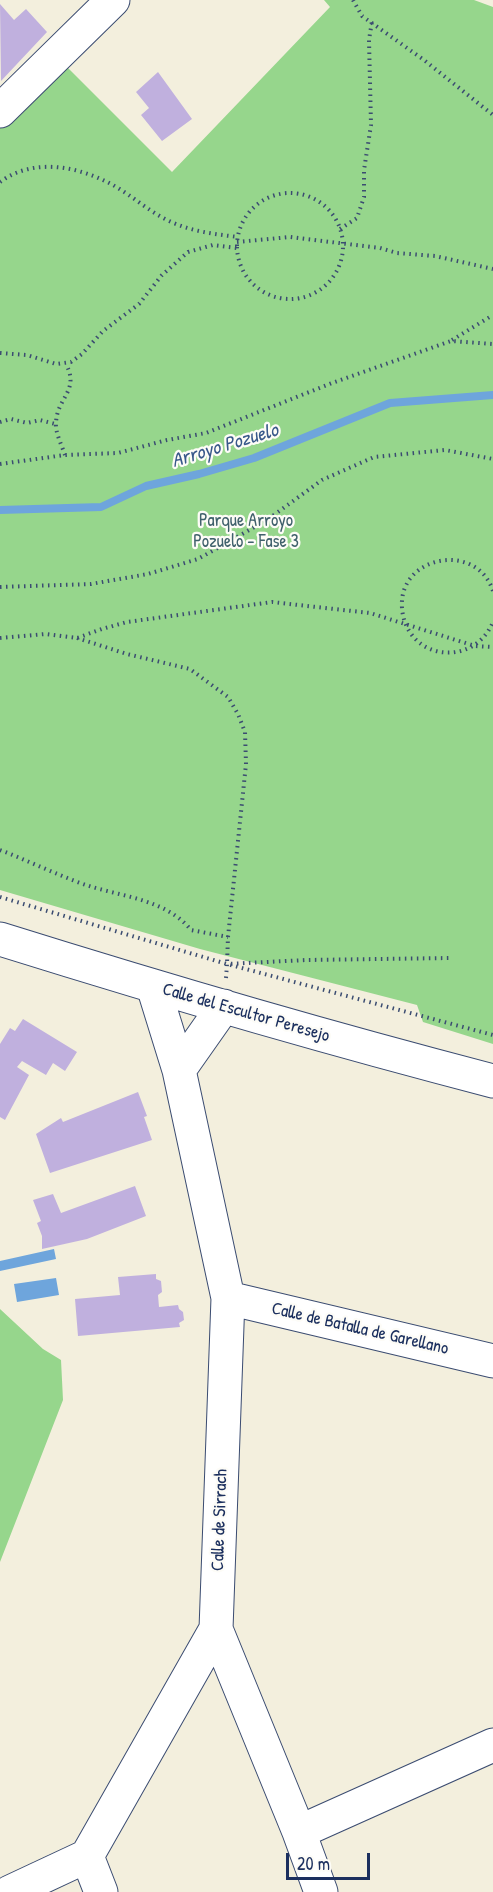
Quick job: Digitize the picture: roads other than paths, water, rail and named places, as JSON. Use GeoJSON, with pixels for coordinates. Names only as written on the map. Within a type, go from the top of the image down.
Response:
{"type":"FeatureCollection","features":[{"type":"Feature","properties":{"kind":"street"},"geometry":{"type":"LineString","coordinates":[[0,111],[113,0]]}},
{"type":"Feature","properties":{"kind":"street","name":"Calle del Escultor Peresejo"},"geometry":{"type":"LineString","coordinates":[[0,939],[375,1050],[493,1081]]}},
{"type":"Feature","properties":{"kind":"street","name":"Calle de Sirrach"},"geometry":{"type":"LineString","coordinates":[[87,1856],[216,1629],[228,1298],[179,1070],[153,986]]}},
{"type":"Feature","properties":{"kind":"street"},"geometry":{"type":"LineString","coordinates":[[179,1070],[224,1006]]}},
{"type":"Feature","properties":{"kind":"street","name":"Calle de Batalla de Garellano"},"geometry":{"type":"LineString","coordinates":[[228,1298],[493,1361]]}},
{"type":"Feature","properties":{"kind":"street"},"geometry":{"type":"LineString","coordinates":[[216,1629],[299,1832],[321,1892]]}},
{"type":"Feature","properties":{"kind":"street"},"geometry":{"type":"LineString","coordinates":[[299,1832],[493,1745]]}},
{"type":"Feature","properties":{"kind":"street"},"geometry":{"type":"LineString","coordinates":[[10,1892],[87,1856],[101,1892]]}},
{"type":"Feature","properties":{"kind":"water"},"geometry":{"type":"Polygon","coordinates":[[[54,1249],[56,1259],[0,1271],[0,1261],[54,1249]]]}},
{"type":"Feature","properties":{"kind":"water"},"geometry":{"type":"Polygon","coordinates":[[[56,1278],[59,1295],[17,1302],[14,1284],[56,1278]]]}},
{"type":"Feature","properties":{"kind":"waterway","name":"Arroyo Pozuelo"},"geometry":{"type":"LineString","coordinates":[[0,510],[101,507],[146,486],[254,458],[390,403],[493,395]]}},
{"type":"Feature","properties":{"kind":"park label","name":"Parque Arroyo Pozuelo - Fase 3"},"geometry":{"type":"Point","coordinates":[246,531]}}]}
